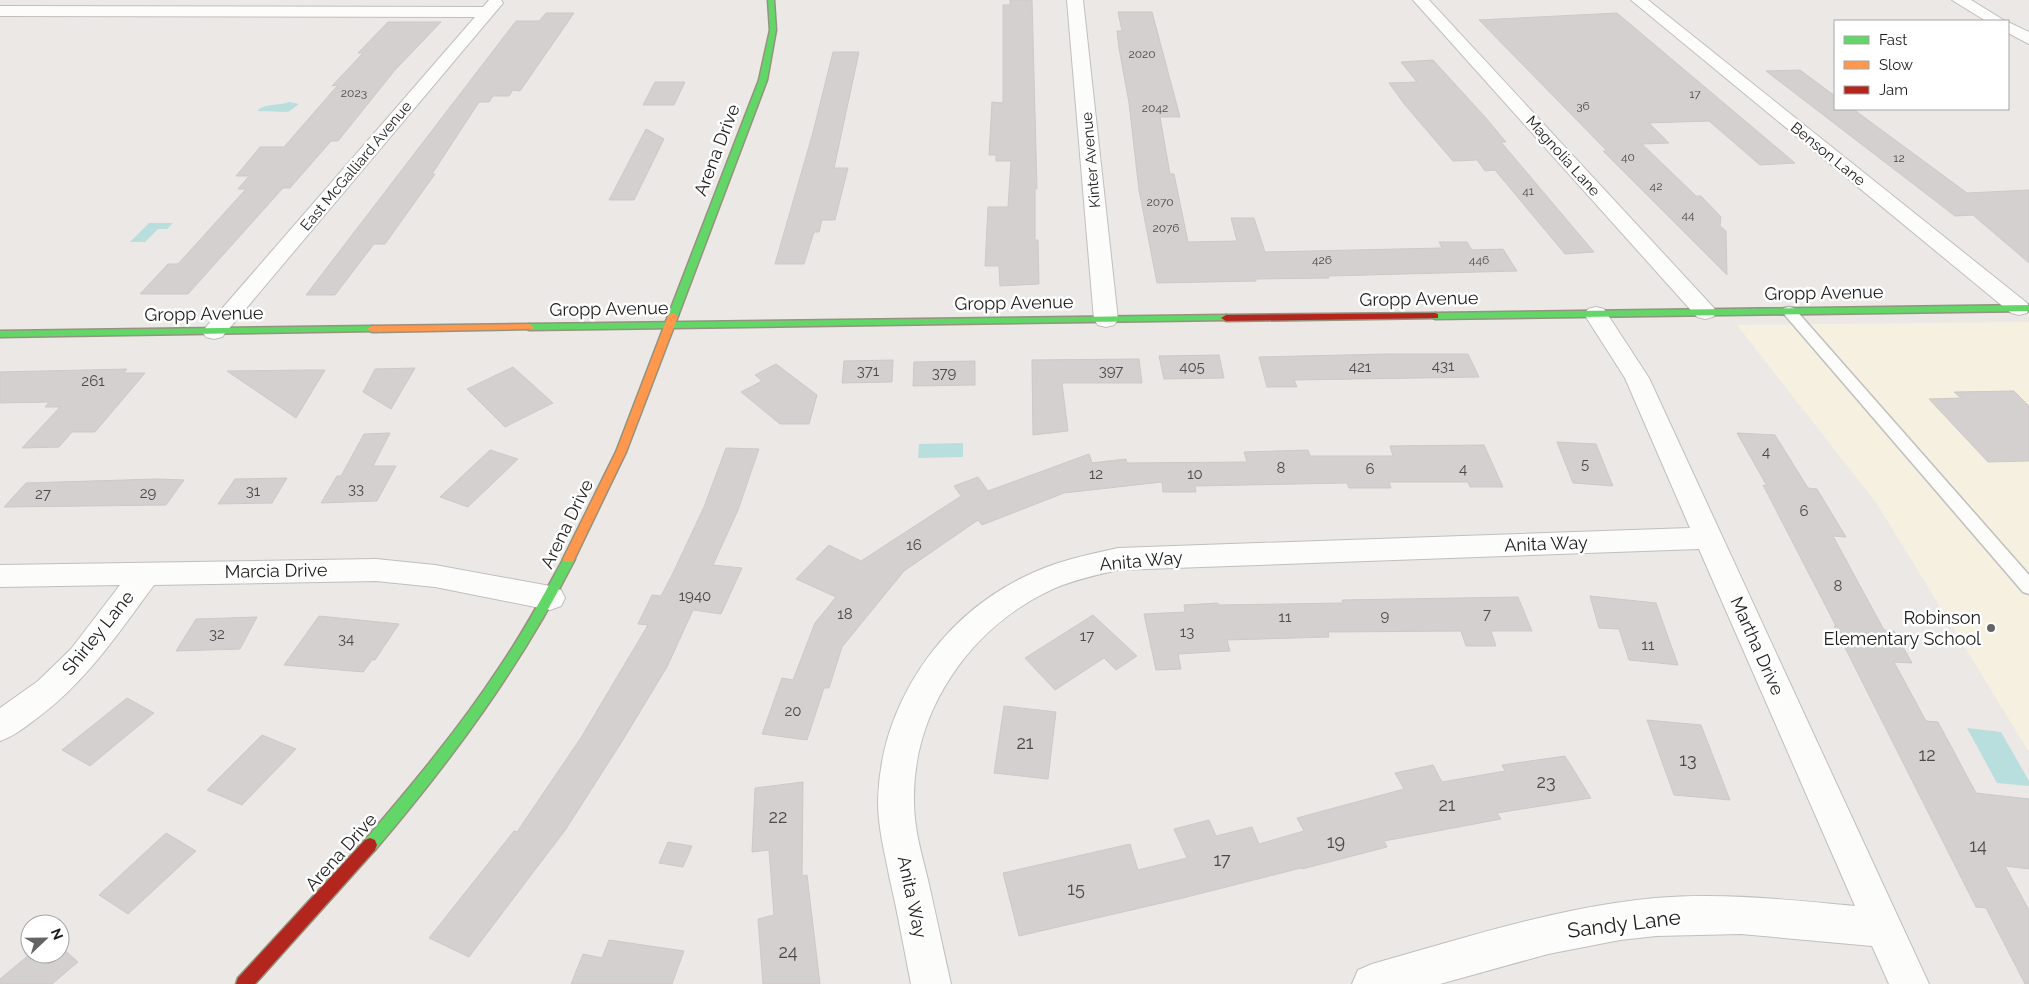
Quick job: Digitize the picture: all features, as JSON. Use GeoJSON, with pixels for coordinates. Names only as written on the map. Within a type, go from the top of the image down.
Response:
{"type":"FeatureCollection","features":[{"type":"Feature","properties":{"kind":"street","name":"Arena Drive"},"geometry":{"type":"LineString","coordinates":[[244,984],[359,858],[426,781],[497,683],[550,598],[622,452],[668,326],[763,80],[771,50],[773,22],[771,0]]}},
{"type":"Feature","properties":{"kind":"street","name":"Kinter Avenue"},"geometry":{"type":"LineString","coordinates":[[1075,0],[1106,320]]}},
{"type":"Feature","properties":{"kind":"street","name":"Magnolia Lane"},"geometry":{"type":"LineString","coordinates":[[1421,0],[1705,312]]}},
{"type":"Feature","properties":{"kind":"street","name":"Benson Lane"},"geometry":{"type":"LineString","coordinates":[[1639,0],[2024,308]]}},
{"type":"Feature","properties":{"kind":"street"},"geometry":{"type":"LineString","coordinates":[[1960,0],[1995,20]]}},
{"type":"Feature","properties":{"kind":"street"},"geometry":{"type":"LineString","coordinates":[[0,10],[492,6]]}},
{"type":"Feature","properties":{"kind":"street","name":"East McGalliard Avenue"},"geometry":{"type":"LineString","coordinates":[[214,332],[492,6]]}},
{"type":"Feature","properties":{"kind":"street"},"geometry":{"type":"LineString","coordinates":[[2009,28],[2029,40]]}},
{"type":"Feature","properties":{"kind":"street","name":"Gropp Avenue"},"geometry":{"type":"LineString","coordinates":[[0,334],[2024,308]]}},
{"type":"Feature","properties":{"kind":"street","name":"Martha Drive"},"geometry":{"type":"LineString","coordinates":[[1596,314],[1637,378],[1909,984]]}},
{"type":"Feature","properties":{"kind":"street","name":"Anita Way"},"geometry":{"type":"LineString","coordinates":[[931,984],[898,828],[896,800],[900,754],[914,707],[938,666],[965,634],[997,607],[1033,586],[1072,570],[1118,559],[1709,538]]}},
{"type":"Feature","properties":{"kind":"street","name":"Marcia Drive"},"geometry":{"type":"LineString","coordinates":[[0,576],[376,570],[435,576],[550,598]]}},
{"type":"Feature","properties":{"kind":"street","name":"Shirley Lane"},"geometry":{"type":"LineString","coordinates":[[0,727],[49,690],[82,658],[146,574]]}},
{"type":"Feature","properties":{"kind":"street","name":"Sandy Lane"},"geometry":{"type":"LineString","coordinates":[[1372,984],[1576,928],[1656,916],[1729,915],[1883,928]]}},
{"type":"Feature","properties":{"kind":"lane"},"geometry":{"type":"LineString","coordinates":[[1789,311],[2029,587]]}},
{"type":"Feature","properties":{"kind":"shaded area","name":"Robinson Elementary School"},"geometry":{"type":"Polygon","coordinates":[[[2029,322],[2029,752],[1877,504],[1737,325],[2029,322]]]}},
{"type":"Feature","properties":{"kind":"water"},"geometry":{"type":"Polygon","coordinates":[[[289,102],[299,104],[288,112],[257,111],[260,108],[289,102]]]}},
{"type":"Feature","properties":{"kind":"water"},"geometry":{"type":"Polygon","coordinates":[[[149,223],[173,223],[167,229],[158,229],[145,242],[130,242],[149,223]]]}},
{"type":"Feature","properties":{"kind":"water"},"geometry":{"type":"Polygon","coordinates":[[[963,443],[963,457],[918,458],[919,444],[963,443]]]}},
{"type":"Feature","properties":{"kind":"water"},"geometry":{"type":"Polygon","coordinates":[[[1967,728],[2001,732],[2029,781],[2029,786],[1997,783],[1967,728]]]}},
{"type":"Feature","properties":{"kind":"building"},"geometry":{"type":"Polygon","coordinates":[[[1010,0],[1032,0],[1037,189],[1035,189],[1035,240],[1038,240],[1039,284],[1000,286],[999,266],[985,266],[988,207],[1008,207],[1011,161],[996,161],[996,155],[989,155],[992,102],[1003,103],[1003,5],[1010,5],[1010,0]]]}},
{"type":"Feature","properties":{"kind":"building"},"geometry":{"type":"Polygon","coordinates":[[[1118,12],[1152,12],[1180,117],[1160,117],[1170,174],[1174,174],[1188,242],[1237,241],[1231,218],[1254,218],[1265,252],[1442,248],[1439,242],[1467,242],[1472,250],[1503,249],[1517,271],[1157,283],[1139,190],[1129,103],[1119,48],[1117,31],[1122,31],[1118,12]]]}},
{"type":"Feature","properties":{"kind":"building"},"geometry":{"type":"Polygon","coordinates":[[[546,13],[574,13],[520,91],[513,90],[509,96],[493,96],[489,102],[479,102],[432,174],[435,174],[385,244],[374,244],[335,295],[306,295],[516,21],[539,21],[546,13]]]}},
{"type":"Feature","properties":{"kind":"building"},"geometry":{"type":"Polygon","coordinates":[[[1617,13],[1795,163],[1760,165],[1709,121],[1649,123],[1669,143],[1642,144],[1696,196],[1701,196],[1721,217],[1720,226],[1726,231],[1727,275],[1603,151],[1607,151],[1479,20],[1617,13]]]}},
{"type":"Feature","properties":{"kind":"building"},"geometry":{"type":"Polygon","coordinates":[[[388,22],[441,22],[395,70],[338,141],[331,141],[290,188],[283,188],[188,294],[140,294],[168,264],[178,264],[246,189],[238,189],[249,176],[236,176],[260,147],[284,147],[338,85],[332,86],[363,53],[358,53],[388,22]]]}},
{"type":"Feature","properties":{"kind":"building"},"geometry":{"type":"Polygon","coordinates":[[[833,52],[859,52],[834,168],[848,168],[835,220],[822,220],[819,232],[814,232],[804,264],[775,264],[812,136],[833,52]]]}},
{"type":"Feature","properties":{"kind":"building"},"geometry":{"type":"Polygon","coordinates":[[[1433,60],[1506,142],[1501,142],[1594,252],[1565,254],[1495,170],[1485,171],[1477,160],[1453,161],[1405,105],[1389,83],[1417,82],[1401,62],[1433,60]]]}},
{"type":"Feature","properties":{"kind":"building"},"geometry":{"type":"Polygon","coordinates":[[[1800,70],[1834,95],[1834,110],[1854,110],[1967,193],[2029,190],[2029,263],[1973,215],[1955,216],[1766,71],[1800,70]]]}},
{"type":"Feature","properties":{"kind":"building"},"geometry":{"type":"Polygon","coordinates":[[[655,82],[685,82],[674,105],[643,105],[655,82]]]}},
{"type":"Feature","properties":{"kind":"building"},"geometry":{"type":"Polygon","coordinates":[[[646,129],[664,139],[634,200],[609,200],[646,129]]]}},
{"type":"Feature","properties":{"kind":"building"},"geometry":{"type":"Polygon","coordinates":[[[1468,354],[1479,377],[1294,380],[1297,387],[1267,387],[1259,357],[1468,354]]]}},
{"type":"Feature","properties":{"kind":"building"},"geometry":{"type":"Polygon","coordinates":[[[1219,355],[1224,378],[1164,379],[1159,356],[1219,355]]]}},
{"type":"Feature","properties":{"kind":"building"},"geometry":{"type":"Polygon","coordinates":[[[1139,359],[1142,383],[1062,383],[1068,431],[1033,435],[1032,360],[1139,359]]]}},
{"type":"Feature","properties":{"kind":"building"},"geometry":{"type":"Polygon","coordinates":[[[893,360],[892,382],[842,383],[844,361],[893,360]]]}},
{"type":"Feature","properties":{"kind":"building"},"geometry":{"type":"Polygon","coordinates":[[[975,361],[975,385],[913,386],[914,362],[975,361]]]}},
{"type":"Feature","properties":{"kind":"building"},"geometry":{"type":"Polygon","coordinates":[[[776,364],[817,395],[809,424],[780,424],[741,392],[762,381],[755,375],[776,364]]]}},
{"type":"Feature","properties":{"kind":"building"},"geometry":{"type":"Polygon","coordinates":[[[513,367],[553,403],[505,427],[467,389],[513,367]]]}},
{"type":"Feature","properties":{"kind":"building"},"geometry":{"type":"Polygon","coordinates":[[[415,368],[391,409],[363,392],[375,369],[415,368]]]}},
{"type":"Feature","properties":{"kind":"building"},"geometry":{"type":"Polygon","coordinates":[[[127,369],[124,373],[145,373],[95,432],[72,432],[59,447],[22,448],[60,407],[45,407],[49,402],[0,403],[0,372],[127,369]]]}},
{"type":"Feature","properties":{"kind":"building"},"geometry":{"type":"Polygon","coordinates":[[[307,370],[325,370],[296,418],[227,371],[307,370]]]}},
{"type":"Feature","properties":{"kind":"building"},"geometry":{"type":"Polygon","coordinates":[[[2014,391],[2029,406],[2029,461],[1988,462],[1929,399],[1961,398],[1954,392],[2014,391]]]}},
{"type":"Feature","properties":{"kind":"building"},"geometry":{"type":"Polygon","coordinates":[[[390,433],[373,466],[396,466],[377,501],[321,503],[337,476],[341,476],[364,434],[390,433]]]}},
{"type":"Feature","properties":{"kind":"building"},"geometry":{"type":"Polygon","coordinates":[[[1737,433],[1775,435],[1808,488],[1817,489],[1846,537],[1833,536],[1884,630],[1894,631],[1912,663],[1894,662],[1926,721],[1938,722],[1976,793],[2029,799],[2029,869],[2005,866],[2029,910],[2029,984],[2025,984],[1986,908],[1976,907],[1834,626],[1836,626],[1763,485],[1767,486],[1737,433]]]}},
{"type":"Feature","properties":{"kind":"building"},"geometry":{"type":"Polygon","coordinates":[[[1557,442],[1596,444],[1613,486],[1573,483],[1557,442]]]}},
{"type":"Feature","properties":{"kind":"building"},"geometry":{"type":"Polygon","coordinates":[[[1484,445],[1503,487],[1470,487],[1468,482],[1389,482],[1391,488],[1349,488],[1347,483],[1195,486],[1196,492],[1163,492],[1162,482],[1064,493],[982,525],[978,520],[904,571],[842,647],[829,688],[824,688],[807,740],[762,734],[782,678],[793,680],[815,623],[836,597],[796,579],[829,545],[861,561],[961,496],[954,486],[978,477],[988,491],[1089,454],[1092,463],[1126,459],[1127,463],[1247,462],[1244,452],[1308,450],[1310,456],[1393,456],[1390,446],[1484,445]]]}},
{"type":"Feature","properties":{"kind":"building"},"geometry":{"type":"Polygon","coordinates":[[[726,448],[759,449],[738,510],[713,565],[742,568],[721,614],[693,610],[667,667],[566,829],[469,957],[429,938],[514,831],[517,832],[582,736],[648,625],[638,624],[652,595],[661,596],[673,573],[704,507],[726,448]]]}},
{"type":"Feature","properties":{"kind":"building"},"geometry":{"type":"Polygon","coordinates":[[[490,450],[518,459],[468,507],[440,497],[490,450]]]}},
{"type":"Feature","properties":{"kind":"building"},"geometry":{"type":"Polygon","coordinates":[[[287,478],[272,503],[218,504],[235,479],[287,478]]]}},
{"type":"Feature","properties":{"kind":"building"},"geometry":{"type":"Polygon","coordinates":[[[156,479],[184,480],[166,505],[4,507],[26,483],[156,479]]]}},
{"type":"Feature","properties":{"kind":"building"},"geometry":{"type":"Polygon","coordinates":[[[1590,596],[1656,603],[1678,665],[1629,660],[1619,629],[1599,628],[1590,596]]]}},
{"type":"Feature","properties":{"kind":"building"},"geometry":{"type":"Polygon","coordinates":[[[1518,597],[1532,631],[1491,631],[1496,646],[1466,646],[1461,631],[1328,632],[1329,637],[1227,640],[1230,651],[1178,654],[1181,669],[1156,670],[1144,614],[1185,612],[1184,605],[1218,603],[1219,605],[1343,603],[1342,600],[1518,597]]]}},
{"type":"Feature","properties":{"kind":"building"},"geometry":{"type":"Polygon","coordinates":[[[1093,615],[1137,656],[1116,670],[1104,658],[1055,690],[1025,658],[1093,615]]]}},
{"type":"Feature","properties":{"kind":"building"},"geometry":{"type":"Polygon","coordinates":[[[319,616],[399,624],[375,660],[372,660],[363,672],[284,665],[319,616]]]}},
{"type":"Feature","properties":{"kind":"building"},"geometry":{"type":"Polygon","coordinates":[[[257,617],[240,649],[176,651],[196,619],[257,617]]]}},
{"type":"Feature","properties":{"kind":"building"},"geometry":{"type":"Polygon","coordinates":[[[127,698],[154,713],[90,766],[62,750],[127,698]]]}},
{"type":"Feature","properties":{"kind":"building"},"geometry":{"type":"Polygon","coordinates":[[[1004,706],[1056,712],[1048,779],[994,773],[1004,706]]]}},
{"type":"Feature","properties":{"kind":"building"},"geometry":{"type":"Polygon","coordinates":[[[1647,720],[1701,725],[1730,800],[1674,795],[1647,720]]]}},
{"type":"Feature","properties":{"kind":"building"},"geometry":{"type":"Polygon","coordinates":[[[262,735],[296,749],[242,805],[207,790],[262,735]]]}},
{"type":"Feature","properties":{"kind":"building"},"geometry":{"type":"Polygon","coordinates":[[[1565,756],[1591,798],[1497,813],[1501,819],[1384,841],[1387,847],[1183,898],[1019,936],[1003,873],[1130,844],[1138,870],[1187,858],[1174,829],[1209,820],[1216,836],[1252,827],[1259,844],[1304,831],[1297,818],[1404,789],[1395,773],[1433,765],[1442,782],[1505,771],[1502,765],[1565,756]]]}},
{"type":"Feature","properties":{"kind":"building"},"geometry":{"type":"Polygon","coordinates":[[[803,782],[802,876],[807,875],[820,984],[763,984],[758,919],[774,915],[769,850],[752,852],[755,788],[803,782]]]}},
{"type":"Feature","properties":{"kind":"building"},"geometry":{"type":"Polygon","coordinates":[[[166,833],[196,851],[128,914],[99,895],[166,833]]]}},
{"type":"Feature","properties":{"kind":"building"},"geometry":{"type":"Polygon","coordinates":[[[668,842],[692,846],[683,867],[659,863],[668,842]]]}},
{"type":"Feature","properties":{"kind":"building"},"geometry":{"type":"Polygon","coordinates":[[[609,940],[684,951],[672,984],[571,984],[583,954],[602,958],[609,940]]]}},
{"type":"Feature","properties":{"kind":"building"},"geometry":{"type":"Polygon","coordinates":[[[70,955],[78,962],[52,984],[0,984],[0,979],[20,962],[20,964],[70,964],[70,955]]]}},
{"type":"Feature","properties":{"kind":"traffic: fast"},"geometry":{"type":"LineString","coordinates":[[673,316],[763,80],[773,30],[771,0]]}},
{"type":"Feature","properties":{"kind":"traffic: fast"},"geometry":{"type":"LineString","coordinates":[[1435,316],[2029,308]]}},
{"type":"Feature","properties":{"kind":"traffic: fast"},"geometry":{"type":"LineString","coordinates":[[529,327],[1226,318]]}},
{"type":"Feature","properties":{"kind":"traffic: fast"},"geometry":{"type":"LineString","coordinates":[[0,334],[372,329]]}},
{"type":"Feature","properties":{"kind":"traffic: fast"},"geometry":{"type":"LineString","coordinates":[[370,845],[426,778],[479,709],[527,636],[569,559]]}},
{"type":"Feature","properties":{"kind":"traffic: slow"},"geometry":{"type":"LineString","coordinates":[[569,559],[621,452],[673,316]]}},
{"type":"Feature","properties":{"kind":"traffic: slow"},"geometry":{"type":"LineString","coordinates":[[372,329],[529,327]]}},
{"type":"Feature","properties":{"kind":"traffic: jam"},"geometry":{"type":"LineString","coordinates":[[1226,318],[1435,316]]}},
{"type":"Feature","properties":{"kind":"traffic: jam"},"geometry":{"type":"LineString","coordinates":[[244,984],[370,845]]}},
{"type":"Feature","properties":{"kind":"place","name":"Robinson Elementary School"},"geometry":{"type":"Point","coordinates":[1991,628]}}]}
